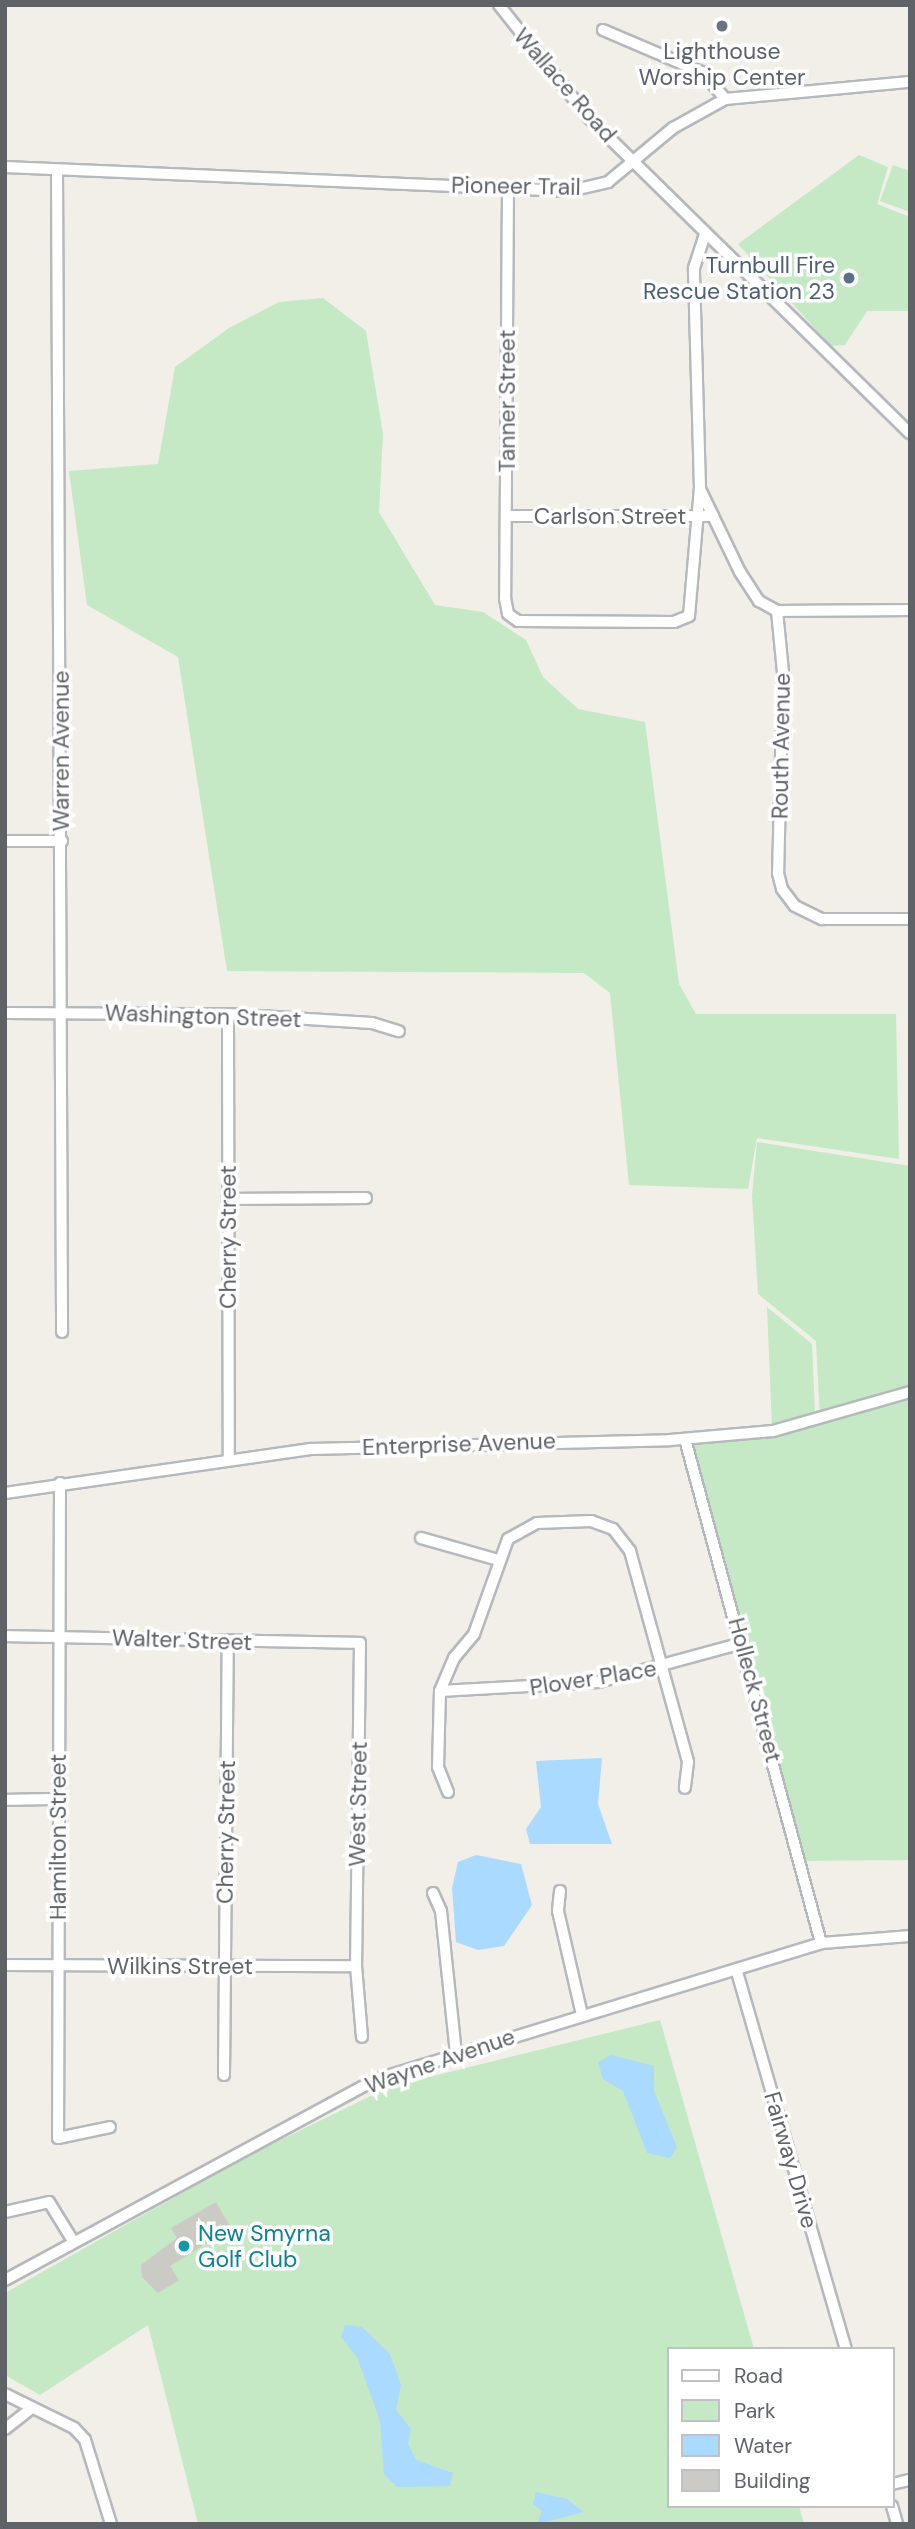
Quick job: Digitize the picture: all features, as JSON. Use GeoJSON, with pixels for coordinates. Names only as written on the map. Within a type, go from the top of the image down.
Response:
{"type":"FeatureCollection","features":[{"type":"Feature","properties":{"kind":"street","name":"Wallace Road"},"geometry":{"type":"LineString","coordinates":[[499,5],[589,117],[633,162]]}},
{"type":"Feature","properties":{"kind":"street"},"geometry":{"type":"LineString","coordinates":[[603,30],[704,73],[724,99],[910,82]]}},
{"type":"Feature","properties":{"kind":"street","name":"Pioneer Trail"},"geometry":{"type":"LineString","coordinates":[[5,167],[508,188],[590,188],[633,162],[673,128],[724,99]]}},
{"type":"Feature","properties":{"kind":"street"},"geometry":{"type":"LineString","coordinates":[[633,162],[910,433]]}},
{"type":"Feature","properties":{"kind":"street","name":"Warren Avenue"},"geometry":{"type":"LineString","coordinates":[[57,170],[62,841],[62,1332]]}},
{"type":"Feature","properties":{"kind":"street","name":"Tanner Street"},"geometry":{"type":"LineString","coordinates":[[508,188],[508,614],[518,621],[674,622],[689,616],[695,516]]}},
{"type":"Feature","properties":{"kind":"street"},"geometry":{"type":"LineString","coordinates":[[695,516],[700,488],[694,268],[705,234]]}},
{"type":"Feature","properties":{"kind":"street"},"geometry":{"type":"LineString","coordinates":[[700,488],[759,601],[777,611],[910,610]]}},
{"type":"Feature","properties":{"kind":"street","name":"Carlson Street"},"geometry":{"type":"LineString","coordinates":[[507,516],[713,516]]}},
{"type":"Feature","properties":{"kind":"street","name":"Routh Avenue"},"geometry":{"type":"LineString","coordinates":[[777,611],[783,672],[778,873],[782,889],[795,906],[822,919],[910,919]]}},
{"type":"Feature","properties":{"kind":"street"},"geometry":{"type":"LineString","coordinates":[[5,841],[62,841]]}},
{"type":"Feature","properties":{"kind":"street","name":"Washington Street"},"geometry":{"type":"LineString","coordinates":[[5,1013],[228,1014],[372,1023],[400,1031]]}},
{"type":"Feature","properties":{"kind":"street","name":"Cherry Street"},"geometry":{"type":"LineString","coordinates":[[228,1014],[229,1459]]}},
{"type":"Feature","properties":{"kind":"street"},"geometry":{"type":"LineString","coordinates":[[227,1199],[366,1198]]}},
{"type":"Feature","properties":{"kind":"street","name":"Enterprise Avenue"},"geometry":{"type":"LineString","coordinates":[[5,1493],[311,1449],[685,1439],[773,1431],[910,1392]]}},
{"type":"Feature","properties":{"kind":"street","name":"Holleck Street"},"geometry":{"type":"LineString","coordinates":[[685,1439],[743,1643],[821,1943]]}},
{"type":"Feature","properties":{"kind":"street","name":"Hamilton Street"},"geometry":{"type":"LineString","coordinates":[[60,1483],[58,2138],[110,2127]]}},
{"type":"Feature","properties":{"kind":"street"},"geometry":{"type":"LineString","coordinates":[[448,1792],[438,1767],[440,1691],[454,1658],[474,1634],[498,1560],[508,1539],[537,1523],[591,1521],[613,1529],[630,1551],[688,1762],[685,1788]]}},
{"type":"Feature","properties":{"kind":"street"},"geometry":{"type":"LineString","coordinates":[[421,1538],[498,1560]]}},
{"type":"Feature","properties":{"kind":"street","name":"Walter Street"},"geometry":{"type":"LineString","coordinates":[[5,1636],[360,1643]]}},
{"type":"Feature","properties":{"kind":"street","name":"Cherry Street"},"geometry":{"type":"LineString","coordinates":[[224,2076],[228,1642]]}},
{"type":"Feature","properties":{"kind":"street","name":"West Street"},"geometry":{"type":"LineString","coordinates":[[360,1643],[356,1966],[362,2037]]}},
{"type":"Feature","properties":{"kind":"street","name":"Plover Place"},"geometry":{"type":"LineString","coordinates":[[440,1691],[545,1688],[664,1667],[743,1643]]}},
{"type":"Feature","properties":{"kind":"street"},"geometry":{"type":"LineString","coordinates":[[5,1800],[59,1800]]}},
{"type":"Feature","properties":{"kind":"street"},"geometry":{"type":"LineString","coordinates":[[560,1891],[558,1911],[582,2015]]}},
{"type":"Feature","properties":{"kind":"street"},"geometry":{"type":"LineString","coordinates":[[433,1893],[441,1911],[456,2054]]}},
{"type":"Feature","properties":{"kind":"street","name":"Wayne Avenue"},"geometry":{"type":"LineString","coordinates":[[5,2280],[377,2078],[582,2015],[737,1972],[821,1943],[910,1936]]}},
{"type":"Feature","properties":{"kind":"street","name":"Wilkins Street"},"geometry":{"type":"LineString","coordinates":[[5,1965],[356,1966]]}},
{"type":"Feature","properties":{"kind":"street","name":"Fairway Drive"},"geometry":{"type":"LineString","coordinates":[[737,1972],[845,2347]]}},
{"type":"Feature","properties":{"kind":"street"},"geometry":{"type":"LineString","coordinates":[[5,2212],[49,2202],[73,2241]]}},
{"type":"Feature","properties":{"kind":"street"},"geometry":{"type":"LineString","coordinates":[[5,2394],[74,2428],[85,2440],[111,2524]]}},
{"type":"Feature","properties":{"kind":"street"},"geometry":{"type":"LineString","coordinates":[[5,2429],[31,2409]]}},
{"type":"Feature","properties":{"kind":"green space"},"geometry":{"type":"Polygon","coordinates":[[[859,155],[888,167],[877,204],[910,217],[910,311],[867,311],[845,345],[831,346],[738,244],[859,155]]]}},
{"type":"Feature","properties":{"kind":"green space"},"geometry":{"type":"Polygon","coordinates":[[[893,165],[910,171],[910,212],[880,201],[893,165]]]}},
{"type":"Feature","properties":{"kind":"green space"},"geometry":{"type":"Polygon","coordinates":[[[323,298],[366,331],[383,434],[379,512],[435,605],[483,612],[526,640],[543,677],[578,709],[645,722],[679,984],[696,1014],[896,1014],[899,1159],[757,1138],[748,1189],[629,1185],[610,993],[584,973],[227,971],[178,657],[87,605],[69,471],[158,464],[175,367],[229,328],[279,302],[323,298]]]}},
{"type":"Feature","properties":{"kind":"green space"},"geometry":{"type":"Polygon","coordinates":[[[757,1142],[910,1166],[910,1860],[799,1861],[685,1439],[774,1431],[820,1419],[816,1341],[758,1294],[752,1196],[757,1142]]]}},
{"type":"Feature","properties":{"kind":"green space"},"geometry":{"type":"Polygon","coordinates":[[[767,1307],[812,1344],[815,1414],[772,1426],[767,1307]]]}},
{"type":"Feature","properties":{"kind":"green space","name":"New Smyrna Golf Club"},"geometry":{"type":"Polygon","coordinates":[[[660,2020],[753,2347],[666,2347],[666,2508],[800,2508],[804,2524],[198,2524],[148,2325],[40,2395],[5,2375],[5,2293],[242,2159],[389,2087],[660,2020]]]}},
{"type":"Feature","properties":{"kind":"water"},"geometry":{"type":"Polygon","coordinates":[[[602,1758],[598,1804],[612,1844],[530,1844],[526,1829],[541,1807],[536,1761],[602,1758]]]}},
{"type":"Feature","properties":{"kind":"water"},"geometry":{"type":"Polygon","coordinates":[[[476,1855],[521,1864],[532,1905],[504,1946],[478,1950],[456,1942],[452,1888],[458,1862],[476,1855]]]}},
{"type":"Feature","properties":{"kind":"water"},"geometry":{"type":"Polygon","coordinates":[[[611,2055],[654,2066],[654,2091],[677,2147],[670,2158],[647,2153],[623,2091],[603,2079],[598,2062],[611,2055]]]}},
{"type":"Feature","properties":{"kind":"water"},"geometry":{"type":"Polygon","coordinates":[[[345,2325],[362,2327],[390,2354],[401,2385],[396,2410],[411,2429],[408,2444],[416,2460],[453,2473],[450,2486],[397,2487],[384,2474],[380,2421],[357,2357],[341,2337],[345,2325]]]}},
{"type":"Feature","properties":{"kind":"water"},"geometry":{"type":"Polygon","coordinates":[[[536,2492],[567,2499],[584,2512],[537,2524],[542,2511],[533,2504],[536,2492]]]}},
{"type":"Feature","properties":{"kind":"building","name":"New Smyrna Golf Club"},"geometry":{"type":"Polygon","coordinates":[[[216,2202],[231,2228],[170,2266],[179,2280],[158,2293],[142,2277],[141,2265],[177,2238],[171,2228],[216,2202]]]}},
{"type":"Feature","properties":{"kind":"place","name":"Lighthouse Worship Center"},"geometry":{"type":"Point","coordinates":[722,26]}},
{"type":"Feature","properties":{"kind":"place","name":"Turnbull Fire Rescue Station 23"},"geometry":{"type":"Point","coordinates":[849,278]}},
{"type":"Feature","properties":{"kind":"place","name":"New Smyrna Golf Club"},"geometry":{"type":"Point","coordinates":[184,2246]}}]}
